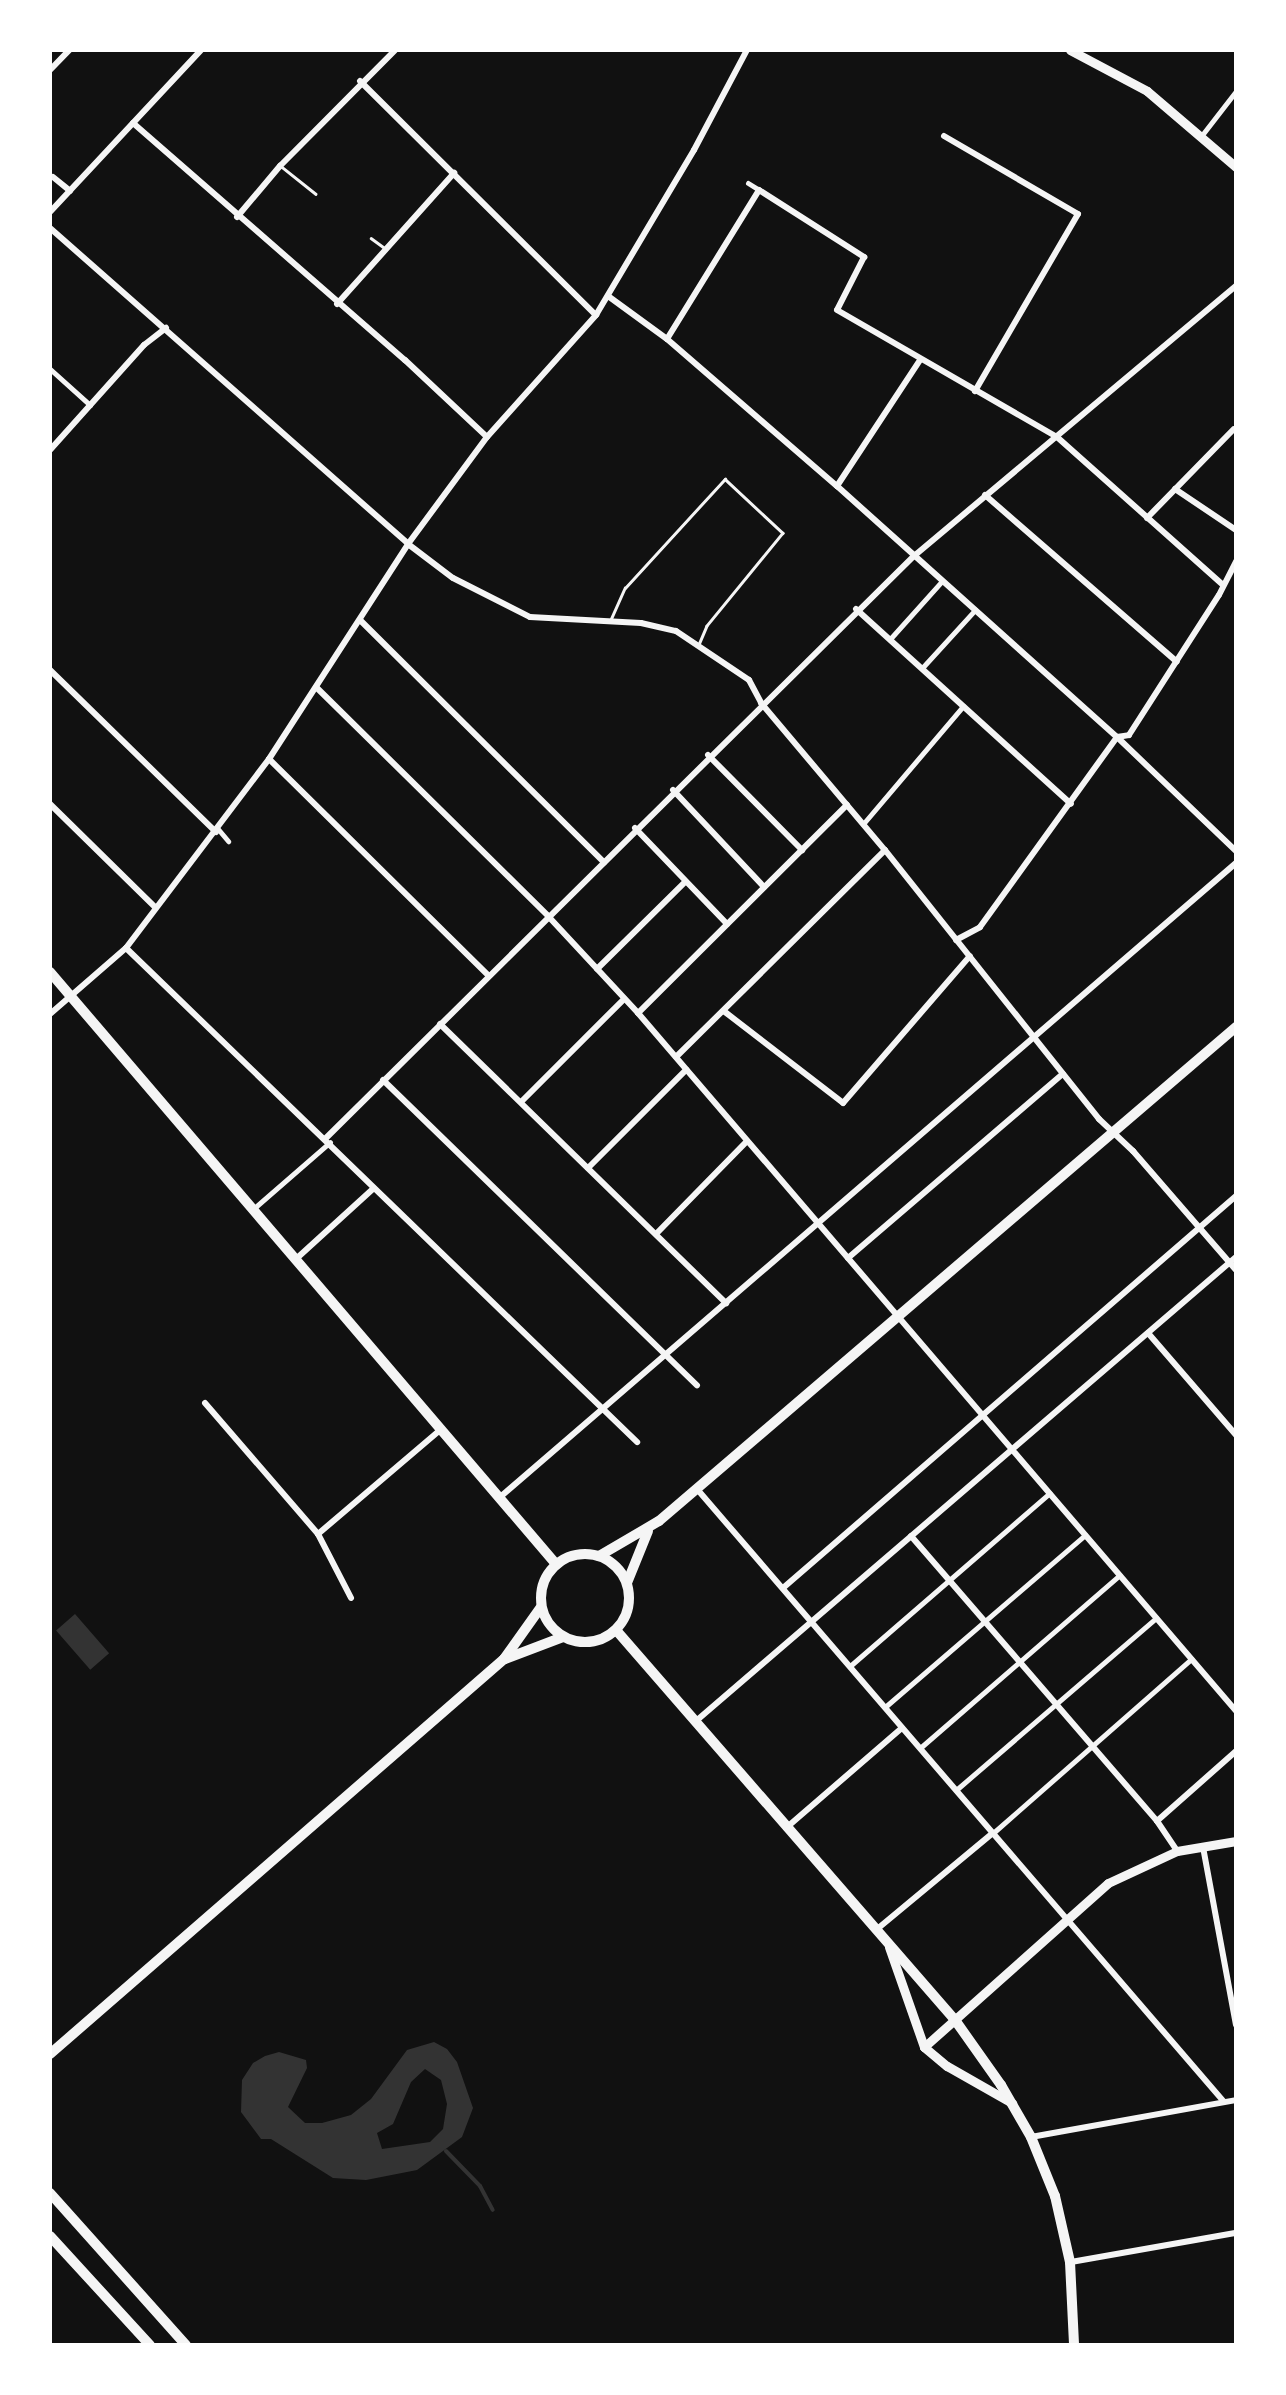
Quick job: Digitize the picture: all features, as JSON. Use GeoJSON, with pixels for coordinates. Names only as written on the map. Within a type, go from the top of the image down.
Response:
{"type":"FeatureCollection","features":[{"type":"Feature","properties":{"kind":"main road"},"geometry":{"type":"LineString","coordinates":[[1070,50],[1147,91],[1236,168]]}},
{"type":"Feature","properties":{"kind":"main road"},"geometry":{"type":"LineString","coordinates":[[50,972],[556,1564]]}},
{"type":"Feature","properties":{"kind":"main road"},"geometry":{"type":"LineString","coordinates":[[599,1556],[648,1531],[1236,1027]]}},
{"type":"Feature","properties":{"kind":"main road"},"geometry":{"type":"LineString","coordinates":[[541,1607],[548,1624],[563,1637],[590,1642],[616,1630],[626,1616],[627,1583],[648,1531]]}},
{"type":"Feature","properties":{"kind":"main road"},"geometry":{"type":"LineString","coordinates":[[50,2054],[504,1659],[541,1607],[546,1576],[556,1564],[569,1556],[599,1556],[611,1562],[627,1583]]}},
{"type":"Feature","properties":{"kind":"main road"},"geometry":{"type":"LineString","coordinates":[[616,1630],[955,2020],[1012,2103],[1056,2196],[1070,2262],[1074,2345]]}},
{"type":"Feature","properties":{"kind":"main road"},"geometry":{"type":"LineString","coordinates":[[504,1659],[563,1637]]}},
{"type":"Feature","properties":{"kind":"main road"},"geometry":{"type":"LineString","coordinates":[[924,2047],[1108,1884],[1178,1851],[1236,1842]]}},
{"type":"Feature","properties":{"kind":"main road"},"geometry":{"type":"LineString","coordinates":[[889,1947],[914,2028],[924,2047],[947,2066],[1012,2103]]}},
{"type":"Feature","properties":{"kind":"main road"},"geometry":{"type":"LineString","coordinates":[[50,2193],[186,2345]]}},
{"type":"Feature","properties":{"kind":"main road"},"geometry":{"type":"LineString","coordinates":[[50,2236],[150,2345]]}},
{"type":"Feature","properties":{"kind":"street"},"geometry":{"type":"LineString","coordinates":[[50,70],[69,50]]}},
{"type":"Feature","properties":{"kind":"street"},"geometry":{"type":"LineString","coordinates":[[50,212],[201,50]]}},
{"type":"Feature","properties":{"kind":"street"},"geometry":{"type":"LineString","coordinates":[[237,217],[360,81],[395,50]]}},
{"type":"Feature","properties":{"kind":"street"},"geometry":{"type":"LineString","coordinates":[[50,1014],[126,948],[268,758],[408,544],[487,437],[596,315],[697,152],[747,50]]}},
{"type":"Feature","properties":{"kind":"street"},"geometry":{"type":"LineString","coordinates":[[360,81],[596,315]]}},
{"type":"Feature","properties":{"kind":"street"},"geometry":{"type":"LineString","coordinates":[[1202,135],[1236,91]]}},
{"type":"Feature","properties":{"kind":"street"},"geometry":{"type":"LineString","coordinates":[[133,123],[405,360],[487,437]]}},
{"type":"Feature","properties":{"kind":"street"},"geometry":{"type":"LineString","coordinates":[[944,136],[1078,214],[975,391]]}},
{"type":"Feature","properties":{"kind":"street"},"geometry":{"type":"LineString","coordinates":[[337,304],[454,174]]}},
{"type":"Feature","properties":{"kind":"street"},"geometry":{"type":"LineString","coordinates":[[53,177],[70,190]]}},
{"type":"Feature","properties":{"kind":"street"},"geometry":{"type":"LineString","coordinates":[[748,182],[864,258],[837,310],[1057,437],[1223,585]]}},
{"type":"Feature","properties":{"kind":"street"},"geometry":{"type":"LineString","coordinates":[[667,339],[759,190]]}},
{"type":"Feature","properties":{"kind":"street"},"geometry":{"type":"LineString","coordinates":[[50,228],[408,544],[453,578],[530,617],[676,631],[749,680],[761,702],[885,850],[1062,1074],[1233,1260],[1236,1270]]}},
{"type":"Feature","properties":{"kind":"street"},"geometry":{"type":"LineString","coordinates":[[253,1209],[328,1140],[383,1080],[856,609],[985,495],[1236,286]]}},
{"type":"Feature","properties":{"kind":"street"},"geometry":{"type":"LineString","coordinates":[[608,296],[667,339],[837,486],[1117,736],[1236,851]]}},
{"type":"Feature","properties":{"kind":"street"},"geometry":{"type":"LineString","coordinates":[[50,450],[166,328]]}},
{"type":"Feature","properties":{"kind":"street"},"geometry":{"type":"LineString","coordinates":[[837,486],[920,360]]}},
{"type":"Feature","properties":{"kind":"street"},"geometry":{"type":"LineString","coordinates":[[50,368],[90,405]]}},
{"type":"Feature","properties":{"kind":"street"},"geometry":{"type":"LineString","coordinates":[[1147,518],[1234,430]]}},
{"type":"Feature","properties":{"kind":"street"},"geometry":{"type":"LineString","coordinates":[[1175,489],[1236,530]]}},
{"type":"Feature","properties":{"kind":"street"},"geometry":{"type":"LineString","coordinates":[[985,495],[1177,662]]}},
{"type":"Feature","properties":{"kind":"street"},"geometry":{"type":"LineString","coordinates":[[956,940],[980,927],[1117,736],[1129,734],[1236,561]]}},
{"type":"Feature","properties":{"kind":"street"},"geometry":{"type":"LineString","coordinates":[[890,639],[942,580]]}},
{"type":"Feature","properties":{"kind":"street"},"geometry":{"type":"LineString","coordinates":[[856,609],[1071,804]]}},
{"type":"Feature","properties":{"kind":"street"},"geometry":{"type":"LineString","coordinates":[[922,668],[974,610]]}},
{"type":"Feature","properties":{"kind":"street"},"geometry":{"type":"LineString","coordinates":[[360,620],[604,862]]}},
{"type":"Feature","properties":{"kind":"street"},"geometry":{"type":"LineString","coordinates":[[50,670],[228,840]]}},
{"type":"Feature","properties":{"kind":"street"},"geometry":{"type":"LineString","coordinates":[[316,687],[548,916],[638,1013],[1236,1711]]}},
{"type":"Feature","properties":{"kind":"street"},"geometry":{"type":"LineString","coordinates":[[863,824],[962,706]]}},
{"type":"Feature","properties":{"kind":"street"},"geometry":{"type":"LineString","coordinates":[[708,755],[802,850]]}},
{"type":"Feature","properties":{"kind":"street"},"geometry":{"type":"LineString","coordinates":[[268,758],[488,975]]}},
{"type":"Feature","properties":{"kind":"street"},"geometry":{"type":"LineString","coordinates":[[673,790],[764,887]]}},
{"type":"Feature","properties":{"kind":"street"},"geometry":{"type":"LineString","coordinates":[[50,804],[156,908]]}},
{"type":"Feature","properties":{"kind":"street"},"geometry":{"type":"LineString","coordinates":[[638,1013],[847,805]]}},
{"type":"Feature","properties":{"kind":"street"},"geometry":{"type":"LineString","coordinates":[[635,828],[727,924]]}},
{"type":"Feature","properties":{"kind":"street"},"geometry":{"type":"LineString","coordinates":[[676,1058],[885,850]]}},
{"type":"Feature","properties":{"kind":"street"},"geometry":{"type":"LineString","coordinates":[[500,1498],[1236,863]]}},
{"type":"Feature","properties":{"kind":"street"},"geometry":{"type":"LineString","coordinates":[[598,969],[686,882]]}},
{"type":"Feature","properties":{"kind":"street"},"geometry":{"type":"LineString","coordinates":[[126,948],[637,1442]]}},
{"type":"Feature","properties":{"kind":"street"},"geometry":{"type":"LineString","coordinates":[[725,1012],[843,1103],[970,956]]}},
{"type":"Feature","properties":{"kind":"street"},"geometry":{"type":"LineString","coordinates":[[521,1102],[624,999]]}},
{"type":"Feature","properties":{"kind":"street"},"geometry":{"type":"LineString","coordinates":[[440,1024],[726,1302]]}},
{"type":"Feature","properties":{"kind":"street"},"geometry":{"type":"LineString","coordinates":[[588,1168],[686,1070]]}},
{"type":"Feature","properties":{"kind":"street"},"geometry":{"type":"LineString","coordinates":[[848,1258],[1062,1074]]}},
{"type":"Feature","properties":{"kind":"street"},"geometry":{"type":"LineString","coordinates":[[383,1080],[697,1385]]}},
{"type":"Feature","properties":{"kind":"street"},"geometry":{"type":"LineString","coordinates":[[656,1234],[746,1142]]}},
{"type":"Feature","properties":{"kind":"street"},"geometry":{"type":"LineString","coordinates":[[296,1259],[374,1188]]}},
{"type":"Feature","properties":{"kind":"street"},"geometry":{"type":"LineString","coordinates":[[783,1588],[1236,1196]]}},
{"type":"Feature","properties":{"kind":"street"},"geometry":{"type":"LineString","coordinates":[[695,1722],[1233,1260]]}},
{"type":"Feature","properties":{"kind":"street"},"geometry":{"type":"LineString","coordinates":[[1148,1333],[1236,1435]]}},
{"type":"Feature","properties":{"kind":"street"},"geometry":{"type":"LineString","coordinates":[[205,1403],[318,1534],[351,1598]]}},
{"type":"Feature","properties":{"kind":"street"},"geometry":{"type":"LineString","coordinates":[[318,1534],[441,1429]]}},
{"type":"Feature","properties":{"kind":"street"},"geometry":{"type":"LineString","coordinates":[[697,1489],[1224,2102]]}},
{"type":"Feature","properties":{"kind":"street"},"geometry":{"type":"LineString","coordinates":[[850,1666],[1050,1493]]}},
{"type":"Feature","properties":{"kind":"street"},"geometry":{"type":"LineString","coordinates":[[885,1707],[1086,1535]]}},
{"type":"Feature","properties":{"kind":"street"},"geometry":{"type":"LineString","coordinates":[[911,1536],[1157,1820],[1178,1851]]}},
{"type":"Feature","properties":{"kind":"street"},"geometry":{"type":"LineString","coordinates":[[920,1748],[1120,1576]]}},
{"type":"Feature","properties":{"kind":"street"},"geometry":{"type":"LineString","coordinates":[[956,1790],[1156,1618]]}},
{"type":"Feature","properties":{"kind":"street"},"geometry":{"type":"LineString","coordinates":[[875,1931],[1191,1659]]}},
{"type":"Feature","properties":{"kind":"street"},"geometry":{"type":"LineString","coordinates":[[786,1828],[902,1728]]}},
{"type":"Feature","properties":{"kind":"street"},"geometry":{"type":"LineString","coordinates":[[1157,1820],[1236,1751]]}},
{"type":"Feature","properties":{"kind":"street"},"geometry":{"type":"LineString","coordinates":[[1204,1847],[1236,2025]]}},
{"type":"Feature","properties":{"kind":"street"},"geometry":{"type":"LineString","coordinates":[[1031,2137],[1236,2100]]}},
{"type":"Feature","properties":{"kind":"street"},"geometry":{"type":"LineString","coordinates":[[1070,2262],[1236,2233]]}},
{"type":"Feature","properties":{"kind":"lane"},"geometry":{"type":"LineString","coordinates":[[280,166],[316,194]]}},
{"type":"Feature","properties":{"kind":"lane"},"geometry":{"type":"LineString","coordinates":[[371,238],[387,250]]}},
{"type":"Feature","properties":{"kind":"lane"},"geometry":{"type":"LineString","coordinates":[[610,622],[624,588],[718,482],[727,480],[783,533],[707,626],[700,645]]}},
{"type":"Feature","properties":{"kind":"shaded area"},"geometry":{"type":"Polygon","coordinates":[[[75,1614],[109,1653],[90,1670],[56,1630],[75,1614]]]}},
{"type":"Feature","properties":{"kind":"shaded area"},"geometry":{"type":"Polygon","coordinates":[[[434,2042],[447,2049],[457,2062],[473,2108],[462,2137],[417,2170],[366,2180],[333,2178],[271,2139],[261,2139],[241,2112],[242,2080],[253,2063],[265,2056],[279,2052],[306,2060],[307,2068],[288,2107],[305,2123],[322,2123],[351,2115],[371,2099],[407,2050],[434,2042]],[[425,2069],[411,2082],[393,2124],[377,2133],[382,2149],[430,2142],[443,2129],[447,2104],[441,2080],[425,2069]]]}},
{"type":"Feature","properties":{"kind":"waterway"},"geometry":{"type":"LineString","coordinates":[[446,2151],[480,2186],[493,2210]]}}]}
